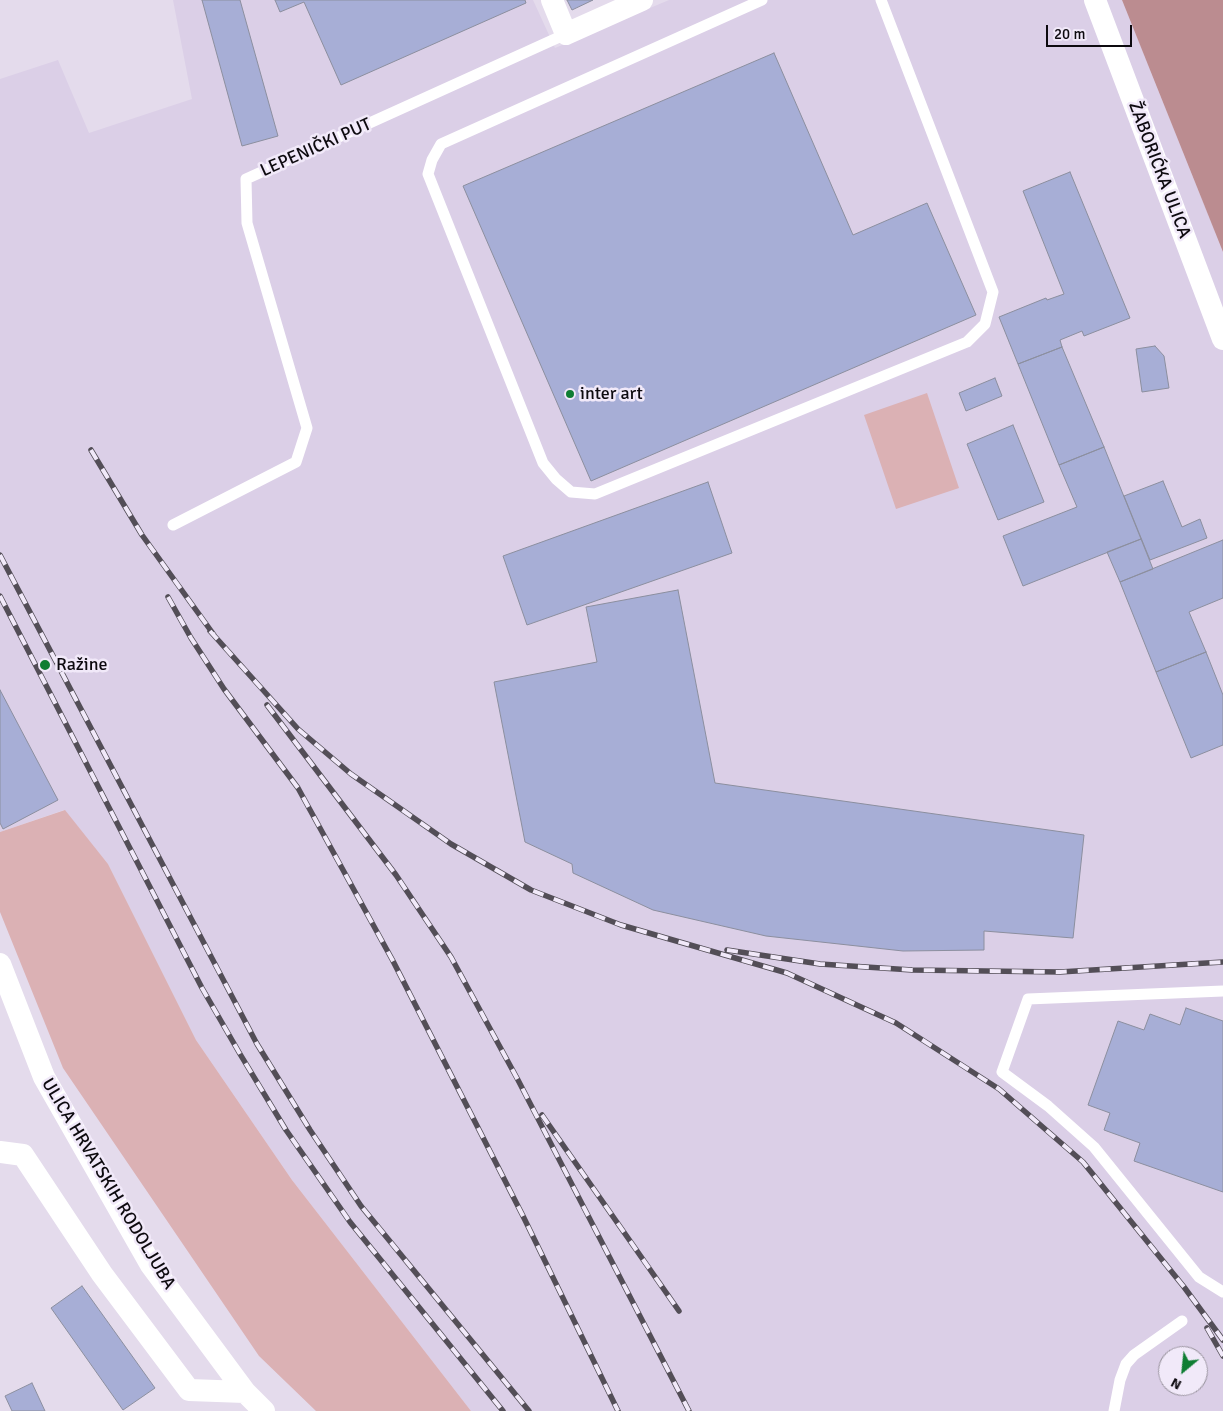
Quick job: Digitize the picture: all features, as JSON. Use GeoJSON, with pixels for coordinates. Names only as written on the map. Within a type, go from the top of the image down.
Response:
{"type":"FeatureCollection","features":[{"type":"Feature","properties":{"kind":"street"},"geometry":{"type":"LineString","coordinates":[[552,0],[566,34]]}},
{"type":"Feature","properties":{"kind":"street","name":"LEPENIČKI PUT"},"geometry":{"type":"LineString","coordinates":[[566,34],[642,0]]}},
{"type":"Feature","properties":{"kind":"street","name":"ŽABORIĆKA ULICA"},"geometry":{"type":"LineString","coordinates":[[1095,0],[1223,339]]}},
{"type":"Feature","properties":{"kind":"street","name":"ULICA HRVATSKIH RODOLJUBA"},"geometry":{"type":"LineString","coordinates":[[0,964],[44,1077],[152,1265],[245,1392],[264,1411]]}},
{"type":"Feature","properties":{"kind":"street"},"geometry":{"type":"LineString","coordinates":[[0,1152],[23,1155],[102,1274],[189,1390],[245,1392]]}},
{"type":"Feature","properties":{"kind":"lane"},"geometry":{"type":"LineString","coordinates":[[762,0],[441,144],[432,160],[428,174],[543,463],[556,479],[571,492],[594,494],[922,361],[967,342],[985,324],[994,292],[881,0]]}},
{"type":"Feature","properties":{"kind":"lane","name":"LEPENIČKI PUT"},"geometry":{"type":"LineString","coordinates":[[173,524],[296,462],[307,428],[247,223],[246,180],[566,34]]}},
{"type":"Feature","properties":{"kind":"lane"},"geometry":{"type":"LineString","coordinates":[[1223,991],[1028,999],[1002,1072],[1048,1106],[1094,1147],[1199,1277],[1223,1292]]}},
{"type":"Feature","properties":{"kind":"lane"},"geometry":{"type":"LineString","coordinates":[[1114,1411],[1120,1380],[1126,1364],[1134,1355],[1182,1321]]}},
{"type":"Feature","properties":{"kind":"shaded area"},"geometry":{"type":"Polygon","coordinates":[[[173,0],[533,0],[555,48],[669,0],[1122,0],[1223,252],[1223,1411],[471,1411],[292,1180],[196,1040],[108,864],[64,810],[0,832],[0,79],[58,60],[89,133],[192,99],[173,0]]]}},
{"type":"Feature","properties":{"kind":"shaded area"},"geometry":{"type":"Polygon","coordinates":[[[1122,0],[1223,0],[1223,252],[1122,0]]]}},
{"type":"Feature","properties":{"kind":"shaded area"},"geometry":{"type":"Polygon","coordinates":[[[927,393],[959,488],[896,509],[864,415],[927,393]]]}},
{"type":"Feature","properties":{"kind":"shaded area"},"geometry":{"type":"Polygon","coordinates":[[[65,810],[108,864],[196,1040],[292,1180],[471,1411],[316,1411],[259,1356],[63,1068],[0,912],[0,832],[65,810]]]}},
{"type":"Feature","properties":{"kind":"building"},"geometry":{"type":"Polygon","coordinates":[[[202,0],[240,0],[278,136],[242,146],[202,0]]]}},
{"type":"Feature","properties":{"kind":"building"},"geometry":{"type":"Polygon","coordinates":[[[275,0],[525,0],[526,3],[341,85],[304,2],[280,12],[275,0]]]}},
{"type":"Feature","properties":{"kind":"building"},"geometry":{"type":"Polygon","coordinates":[[[567,0],[593,0],[572,10],[567,0]]]}},
{"type":"Feature","properties":{"kind":"building"},"geometry":{"type":"Polygon","coordinates":[[[774,53],[853,235],[927,203],[976,315],[591,481],[463,186],[774,53]]]}},
{"type":"Feature","properties":{"kind":"building"},"geometry":{"type":"Polygon","coordinates":[[[1070,172],[1130,318],[1084,336],[1082,331],[1060,340],[1062,347],[1018,364],[999,317],[1046,298],[1047,300],[1064,294],[1023,191],[1070,172]]]}},
{"type":"Feature","properties":{"kind":"building"},"geometry":{"type":"Polygon","coordinates":[[[1155,346],[1164,356],[1169,388],[1142,392],[1136,349],[1155,346]]]}},
{"type":"Feature","properties":{"kind":"building"},"geometry":{"type":"Polygon","coordinates":[[[1062,347],[1104,447],[1059,465],[1018,364],[1062,347]]]}},
{"type":"Feature","properties":{"kind":"building"},"geometry":{"type":"Polygon","coordinates":[[[995,378],[1002,396],[966,411],[959,393],[995,378]]]}},
{"type":"Feature","properties":{"kind":"building"},"geometry":{"type":"Polygon","coordinates":[[[1013,425],[1044,502],[998,520],[967,444],[1013,425]]]}},
{"type":"Feature","properties":{"kind":"building"},"geometry":{"type":"Polygon","coordinates":[[[1104,447],[1141,539],[1023,586],[1003,536],[1077,507],[1059,465],[1104,447]]]}},
{"type":"Feature","properties":{"kind":"building"},"geometry":{"type":"Polygon","coordinates":[[[1163,481],[1182,527],[1200,519],[1207,538],[1150,560],[1124,496],[1163,481]]]}},
{"type":"Feature","properties":{"kind":"building"},"geometry":{"type":"Polygon","coordinates":[[[708,482],[732,553],[527,625],[503,556],[708,482]]]}},
{"type":"Feature","properties":{"kind":"building"},"geometry":{"type":"Polygon","coordinates":[[[1141,539],[1153,569],[1120,582],[1107,552],[1141,539]]]}},
{"type":"Feature","properties":{"kind":"building"},"geometry":{"type":"Polygon","coordinates":[[[1223,540],[1223,598],[1189,612],[1206,652],[1156,672],[1120,582],[1223,540]]]}},
{"type":"Feature","properties":{"kind":"building"},"geometry":{"type":"Polygon","coordinates":[[[678,590],[715,783],[1084,835],[1073,938],[984,931],[984,950],[903,951],[766,936],[653,910],[573,873],[572,864],[525,842],[494,682],[597,662],[586,607],[678,590]]]}},
{"type":"Feature","properties":{"kind":"building"},"geometry":{"type":"Polygon","coordinates":[[[1206,652],[1223,695],[1223,745],[1191,758],[1156,672],[1206,652]]]}},
{"type":"Feature","properties":{"kind":"building"},"geometry":{"type":"Polygon","coordinates":[[[0,690],[58,800],[3,829],[0,823],[0,690]]]}},
{"type":"Feature","properties":{"kind":"building"},"geometry":{"type":"Polygon","coordinates":[[[1186,1008],[1223,1021],[1223,1192],[1134,1161],[1140,1143],[1104,1130],[1110,1113],[1088,1105],[1118,1021],[1144,1030],[1150,1014],[1180,1025],[1186,1008]]]}},
{"type":"Feature","properties":{"kind":"building"},"geometry":{"type":"Polygon","coordinates":[[[82,1286],[155,1388],[123,1410],[51,1308],[82,1286]]]}},
{"type":"Feature","properties":{"kind":"building"},"geometry":{"type":"Polygon","coordinates":[[[32,1383],[45,1411],[12,1411],[5,1396],[32,1383]]]}},
{"type":"Feature","properties":{"kind":"railway"},"geometry":{"type":"LineString","coordinates":[[91,450],[142,535],[214,635]]}},
{"type":"Feature","properties":{"kind":"railway"},"geometry":{"type":"LineString","coordinates":[[0,555],[257,1044],[310,1130],[361,1206],[529,1411]]}},
{"type":"Feature","properties":{"kind":"railway"},"geometry":{"type":"LineString","coordinates":[[0,596],[202,988],[286,1130],[350,1222],[503,1411]]}},
{"type":"Feature","properties":{"kind":"railway"},"geometry":{"type":"LineString","coordinates":[[168,597],[191,638],[224,689],[298,788],[393,961],[523,1216],[618,1411]]}},
{"type":"Feature","properties":{"kind":"railway"},"geometry":{"type":"LineString","coordinates":[[210,631],[298,729],[351,774],[451,844],[531,890],[621,925],[787,973],[896,1023],[999,1089],[1083,1162],[1184,1287],[1223,1340]]}},
{"type":"Feature","properties":{"kind":"railway"},"geometry":{"type":"LineString","coordinates":[[267,705],[396,875],[451,957],[518,1080],[689,1411]]}},
{"type":"Feature","properties":{"kind":"railway"},"geometry":{"type":"LineString","coordinates":[[727,950],[820,964],[912,970],[1060,972],[1223,962]]}},
{"type":"Feature","properties":{"kind":"railway"},"geometry":{"type":"LineString","coordinates":[[542,1115],[679,1311]]}},
{"type":"Feature","properties":{"kind":"railway"},"geometry":{"type":"LineString","coordinates":[[1207,1328],[1223,1356]]}},
{"type":"Feature","properties":{"kind":"place","name":"inter art"},"geometry":{"type":"Point","coordinates":[570,394]}},
{"type":"Feature","properties":{"kind":"place","name":"Ražine"},"geometry":{"type":"Point","coordinates":[45,665]}}]}
